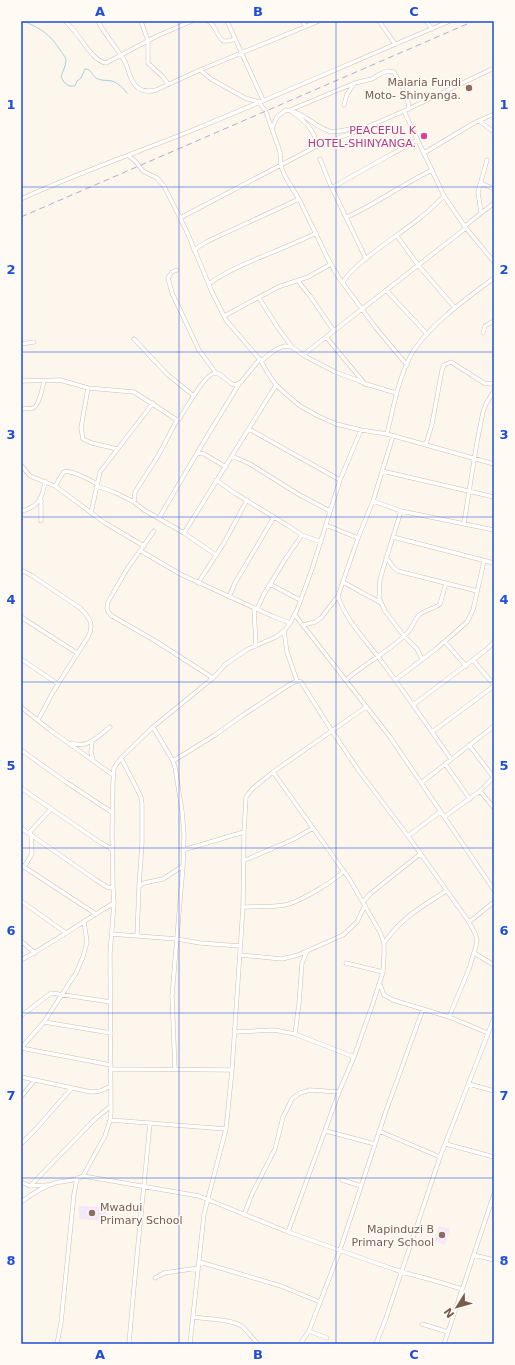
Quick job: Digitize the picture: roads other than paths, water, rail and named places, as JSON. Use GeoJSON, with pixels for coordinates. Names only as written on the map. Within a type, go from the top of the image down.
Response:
{"type":"FeatureCollection","features":[{"type":"Feature","properties":{"kind":"street"},"geometry":{"type":"LineString","coordinates":[[65,21],[77,32],[98,60],[106,63],[185,22],[192,21]]}},
{"type":"Feature","properties":{"kind":"street"},"geometry":{"type":"LineString","coordinates":[[98,21],[125,61],[128,74],[132,80],[142,90],[151,91],[319,21]]}},
{"type":"Feature","properties":{"kind":"street"},"geometry":{"type":"LineString","coordinates":[[141,21],[148,41],[148,63],[163,77],[168,84]]}},
{"type":"Feature","properties":{"kind":"street"},"geometry":{"type":"LineString","coordinates":[[208,21],[213,24],[217,34],[223,41],[228,42],[234,39]]}},
{"type":"Feature","properties":{"kind":"street"},"geometry":{"type":"LineString","coordinates":[[227,21],[266,112],[280,152],[281,166],[288,183],[299,199],[331,264],[343,283],[376,328],[407,365]]}},
{"type":"Feature","properties":{"kind":"street"},"geometry":{"type":"LineString","coordinates":[[304,21],[305,27]]}},
{"type":"Feature","properties":{"kind":"street"},"geometry":{"type":"LineString","coordinates":[[379,21],[395,44]]}},
{"type":"Feature","properties":{"kind":"street"},"geometry":{"type":"LineString","coordinates":[[426,21],[432,29]]}},
{"type":"Feature","properties":{"kind":"street"},"geometry":{"type":"LineString","coordinates":[[21,199],[63,180],[129,156],[450,21]]}},
{"type":"Feature","properties":{"kind":"street"},"geometry":{"type":"LineString","coordinates":[[180,218],[317,146],[363,129],[404,111],[494,68]]}},
{"type":"Feature","properties":{"kind":"street"},"geometry":{"type":"LineString","coordinates":[[200,70],[245,98],[261,101]]}},
{"type":"Feature","properties":{"kind":"street"},"geometry":{"type":"LineString","coordinates":[[272,128],[274,122],[286,110],[290,110],[328,94],[372,79],[385,72],[394,72],[407,96],[408,109]]}},
{"type":"Feature","properties":{"kind":"street"},"geometry":{"type":"LineString","coordinates":[[344,105],[347,94],[355,84]]}},
{"type":"Feature","properties":{"kind":"street"},"geometry":{"type":"LineString","coordinates":[[290,110],[301,114],[321,128],[330,131],[337,132],[356,128],[363,129]]}},
{"type":"Feature","properties":{"kind":"street"},"geometry":{"type":"LineString","coordinates":[[290,110],[301,118],[310,128],[316,140],[317,146]]}},
{"type":"Feature","properties":{"kind":"street"},"geometry":{"type":"LineString","coordinates":[[404,111],[444,196],[465,227],[494,262]]}},
{"type":"Feature","properties":{"kind":"street"},"geometry":{"type":"LineString","coordinates":[[424,153],[494,114]]}},
{"type":"Feature","properties":{"kind":"street"},"geometry":{"type":"LineString","coordinates":[[479,121],[494,132]]}},
{"type":"Feature","properties":{"kind":"street"},"geometry":{"type":"LineString","coordinates":[[332,188],[354,174],[377,163],[417,140]]}},
{"type":"Feature","properties":{"kind":"street"},"geometry":{"type":"LineString","coordinates":[[129,156],[145,173],[155,177],[161,182],[180,218],[208,284],[224,316],[261,360],[276,385],[300,406],[336,424],[387,434],[494,464]]}},
{"type":"Feature","properties":{"kind":"street"},"geometry":{"type":"LineString","coordinates":[[320,159],[332,188],[366,259]]}},
{"type":"Feature","properties":{"kind":"street"},"geometry":{"type":"LineString","coordinates":[[481,213],[478,195],[487,160]]}},
{"type":"Feature","properties":{"kind":"street"},"geometry":{"type":"LineString","coordinates":[[347,217],[432,170]]}},
{"type":"Feature","properties":{"kind":"street"},"geometry":{"type":"LineString","coordinates":[[481,183],[494,189]]}},
{"type":"Feature","properties":{"kind":"street"},"geometry":{"type":"LineString","coordinates":[[343,283],[346,276],[421,217],[444,196]]}},
{"type":"Feature","properties":{"kind":"street"},"geometry":{"type":"LineString","coordinates":[[194,250],[206,242],[299,199]]}},
{"type":"Feature","properties":{"kind":"street"},"geometry":{"type":"LineString","coordinates":[[303,355],[494,203]]}},
{"type":"Feature","properties":{"kind":"street"},"geometry":{"type":"LineString","coordinates":[[208,284],[231,270],[316,233]]}},
{"type":"Feature","properties":{"kind":"street"},"geometry":{"type":"LineString","coordinates":[[397,236],[418,265],[455,308]]}},
{"type":"Feature","properties":{"kind":"street"},"geometry":{"type":"LineString","coordinates":[[224,316],[278,287],[308,278],[331,264]]}},
{"type":"Feature","properties":{"kind":"street"},"geometry":{"type":"LineString","coordinates":[[177,270],[172,272],[168,278],[172,293],[199,350],[216,373],[232,384],[239,384]]}},
{"type":"Feature","properties":{"kind":"street"},"geometry":{"type":"LineString","coordinates":[[387,434],[396,393],[409,358],[417,346],[427,334],[455,308],[494,278]]}},
{"type":"Feature","properties":{"kind":"street"},"geometry":{"type":"LineString","coordinates":[[298,281],[334,331]]}},
{"type":"Feature","properties":{"kind":"street"},"geometry":{"type":"LineString","coordinates":[[386,290],[427,334]]}},
{"type":"Feature","properties":{"kind":"street"},"geometry":{"type":"LineString","coordinates":[[259,298],[292,347],[303,355],[335,372],[366,384],[396,393]]}},
{"type":"Feature","properties":{"kind":"street"},"geometry":{"type":"LineString","coordinates":[[483,332],[485,326],[494,321]]}},
{"type":"Feature","properties":{"kind":"street"},"geometry":{"type":"LineString","coordinates":[[326,337],[366,384]]}},
{"type":"Feature","properties":{"kind":"street"},"geometry":{"type":"LineString","coordinates":[[134,339],[168,375],[194,396]]}},
{"type":"Feature","properties":{"kind":"street"},"geometry":{"type":"LineString","coordinates":[[21,344],[34,342]]}},
{"type":"Feature","properties":{"kind":"street"},"geometry":{"type":"LineString","coordinates":[[158,518],[239,384],[261,360],[279,348],[285,346],[292,347]]}},
{"type":"Feature","properties":{"kind":"street"},"geometry":{"type":"LineString","coordinates":[[426,444],[432,424],[444,365],[451,362],[484,383],[494,383]]}},
{"type":"Feature","properties":{"kind":"street"},"geometry":{"type":"LineString","coordinates":[[134,502],[135,492],[158,456],[177,420],[180,418],[208,377],[216,373]]}},
{"type":"Feature","properties":{"kind":"street"},"geometry":{"type":"LineString","coordinates":[[21,381],[60,380],[88,388],[134,392],[177,420]]}},
{"type":"Feature","properties":{"kind":"street"},"geometry":{"type":"LineString","coordinates":[[21,410],[36,406],[44,381]]}},
{"type":"Feature","properties":{"kind":"street"},"geometry":{"type":"LineString","coordinates":[[184,533],[276,385]]}},
{"type":"Feature","properties":{"kind":"street"},"geometry":{"type":"LineString","coordinates":[[88,388],[81,428],[83,439],[92,443],[117,449]]}},
{"type":"Feature","properties":{"kind":"street"},"geometry":{"type":"LineString","coordinates":[[464,523],[483,412],[494,391]]}},
{"type":"Feature","properties":{"kind":"street"},"geometry":{"type":"LineString","coordinates":[[91,513],[100,472],[153,403]]}},
{"type":"Feature","properties":{"kind":"street"},"geometry":{"type":"LineString","coordinates":[[249,429],[340,480]]}},
{"type":"Feature","properties":{"kind":"street"},"geometry":{"type":"LineString","coordinates":[[83,1176],[100,1146],[110,1120],[110,954],[114,903],[112,814],[114,768],[121,758],[153,727],[213,678],[226,664],[248,649],[276,637],[284,631],[290,623],[295,615],[340,480],[361,430]]}},
{"type":"Feature","properties":{"kind":"street"},"geometry":{"type":"LineString","coordinates":[[304,626],[318,621],[338,596],[358,538],[373,501],[394,436]]}},
{"type":"Feature","properties":{"kind":"street"},"geometry":{"type":"LineString","coordinates":[[197,453],[204,454],[226,467]]}},
{"type":"Feature","properties":{"kind":"street"},"geometry":{"type":"LineString","coordinates":[[232,456],[250,464],[298,494],[330,511]]}},
{"type":"Feature","properties":{"kind":"street"},"geometry":{"type":"LineString","coordinates":[[21,465],[30,476],[55,486],[112,528],[144,546]]}},
{"type":"Feature","properties":{"kind":"street"},"geometry":{"type":"LineString","coordinates":[[382,471],[494,497]]}},
{"type":"Feature","properties":{"kind":"street"},"geometry":{"type":"LineString","coordinates":[[55,486],[66,472],[80,476],[134,502],[144,510],[184,533],[216,555]]}},
{"type":"Feature","properties":{"kind":"street"},"geometry":{"type":"LineString","coordinates":[[216,480],[302,535],[320,542]]}},
{"type":"Feature","properties":{"kind":"street"},"geometry":{"type":"LineString","coordinates":[[40,521],[41,499],[45,481]]}},
{"type":"Feature","properties":{"kind":"street"},"geometry":{"type":"LineString","coordinates":[[21,511],[33,507],[41,499]]}},
{"type":"Feature","properties":{"kind":"street"},"geometry":{"type":"LineString","coordinates":[[198,583],[216,555],[247,500]]}},
{"type":"Feature","properties":{"kind":"street"},"geometry":{"type":"LineString","coordinates":[[373,501],[401,510],[494,530]]}},
{"type":"Feature","properties":{"kind":"street"},"geometry":{"type":"LineString","coordinates":[[401,510],[386,556],[379,590],[379,598],[385,611],[416,649],[422,659]]}},
{"type":"Feature","properties":{"kind":"street"},"geometry":{"type":"LineString","coordinates":[[229,597],[235,583],[274,517]]}},
{"type":"Feature","properties":{"kind":"street"},"geometry":{"type":"LineString","coordinates":[[326,525],[358,538]]}},
{"type":"Feature","properties":{"kind":"street"},"geometry":{"type":"LineString","coordinates":[[154,531],[127,569],[108,602],[106,608],[107,612],[213,678]]}},
{"type":"Feature","properties":{"kind":"street"},"geometry":{"type":"LineString","coordinates":[[256,646],[255,609],[302,535]]}},
{"type":"Feature","properties":{"kind":"street"},"geometry":{"type":"LineString","coordinates":[[393,537],[494,563]]}},
{"type":"Feature","properties":{"kind":"street"},"geometry":{"type":"LineString","coordinates":[[141,551],[198,583],[290,623]]}},
{"type":"Feature","properties":{"kind":"street"},"geometry":{"type":"LineString","coordinates":[[386,556],[394,568],[398,571],[477,591]]}},
{"type":"Feature","properties":{"kind":"street"},"geometry":{"type":"LineString","coordinates":[[395,680],[445,642],[463,627],[470,618],[484,561]]}},
{"type":"Feature","properties":{"kind":"street"},"geometry":{"type":"LineString","coordinates":[[21,570],[31,575],[80,608],[90,620],[91,624],[90,632],[38,720]]}},
{"type":"Feature","properties":{"kind":"street"},"geometry":{"type":"LineString","coordinates":[[343,582],[381,603]]}},
{"type":"Feature","properties":{"kind":"street"},"geometry":{"type":"LineString","coordinates":[[346,680],[358,669],[378,657],[404,636],[410,630],[419,615],[440,604],[446,583]]}},
{"type":"Feature","properties":{"kind":"street"},"geometry":{"type":"LineString","coordinates":[[270,584],[300,600]]}},
{"type":"Feature","properties":{"kind":"street"},"geometry":{"type":"LineString","coordinates":[[338,596],[341,604],[354,625],[451,759]]}},
{"type":"Feature","properties":{"kind":"street"},"geometry":{"type":"LineString","coordinates":[[295,615],[390,737],[494,890]]}},
{"type":"Feature","properties":{"kind":"street"},"geometry":{"type":"LineString","coordinates":[[21,617],[77,653]]}},
{"type":"Feature","properties":{"kind":"street"},"geometry":{"type":"LineString","coordinates":[[284,631],[287,652],[297,681],[301,682],[359,771],[408,836],[469,922],[475,933],[477,940],[469,969],[449,1017]]}},
{"type":"Feature","properties":{"kind":"street"},"geometry":{"type":"LineString","coordinates":[[445,642],[466,666]]}},
{"type":"Feature","properties":{"kind":"street"},"geometry":{"type":"LineString","coordinates":[[413,705],[466,666],[494,642]]}},
{"type":"Feature","properties":{"kind":"street"},"geometry":{"type":"LineString","coordinates":[[21,659],[58,684]]}},
{"type":"Feature","properties":{"kind":"street"},"geometry":{"type":"LineString","coordinates":[[432,732],[494,685],[473,660]]}},
{"type":"Feature","properties":{"kind":"street"},"geometry":{"type":"LineString","coordinates":[[173,761],[215,736],[273,695],[297,681]]}},
{"type":"Feature","properties":{"kind":"street"},"geometry":{"type":"LineString","coordinates":[[21,707],[113,774]]}},
{"type":"Feature","properties":{"kind":"street"},"geometry":{"type":"LineString","coordinates":[[190,1344],[200,1262],[202,1227],[226,1129],[232,1070],[243,907],[243,861],[246,797],[252,789],[273,772],[366,707]]}},
{"type":"Feature","properties":{"kind":"street"},"geometry":{"type":"LineString","coordinates":[[421,783],[494,726]]}},
{"type":"Feature","properties":{"kind":"street"},"geometry":{"type":"LineString","coordinates":[[66,740],[79,745],[85,744],[92,741],[110,727]]}},
{"type":"Feature","properties":{"kind":"street"},"geometry":{"type":"LineString","coordinates":[[153,727],[175,767],[184,834],[183,866],[179,897],[172,996],[175,1070]]}},
{"type":"Feature","properties":{"kind":"street"},"geometry":{"type":"LineString","coordinates":[[92,741],[93,760]]}},
{"type":"Feature","properties":{"kind":"street"},"geometry":{"type":"LineString","coordinates":[[444,817],[470,799],[494,778],[468,745]]}},
{"type":"Feature","properties":{"kind":"street"},"geometry":{"type":"LineString","coordinates":[[21,750],[112,814]]}},
{"type":"Feature","properties":{"kind":"street"},"geometry":{"type":"LineString","coordinates":[[121,758],[141,797],[142,843],[137,936]]}},
{"type":"Feature","properties":{"kind":"street"},"geometry":{"type":"LineString","coordinates":[[445,764],[470,799]]}},
{"type":"Feature","properties":{"kind":"street"},"geometry":{"type":"LineString","coordinates":[[273,772],[344,871],[380,932],[384,943],[383,972],[380,983],[354,1057],[339,1092],[288,1232]]}},
{"type":"Feature","properties":{"kind":"street"},"geometry":{"type":"LineString","coordinates":[[21,788],[112,849]]}},
{"type":"Feature","properties":{"kind":"street"},"geometry":{"type":"LineString","coordinates":[[480,791],[494,808]]}},
{"type":"Feature","properties":{"kind":"street"},"geometry":{"type":"LineString","coordinates":[[51,809],[30,834],[32,854],[22,866],[96,914]]}},
{"type":"Feature","properties":{"kind":"street"},"geometry":{"type":"LineString","coordinates":[[408,836],[440,812]]}},
{"type":"Feature","properties":{"kind":"street"},"geometry":{"type":"LineString","coordinates":[[21,828],[96,880],[107,887],[113,888]]}},
{"type":"Feature","properties":{"kind":"street"},"geometry":{"type":"LineString","coordinates":[[243,861],[294,839],[313,828]]}},
{"type":"Feature","properties":{"kind":"street"},"geometry":{"type":"LineString","coordinates":[[183,850],[244,832]]}},
{"type":"Feature","properties":{"kind":"street"},"geometry":{"type":"LineString","coordinates":[[240,955],[261,958],[286,958],[338,938],[357,922],[364,904],[370,894],[420,854]]}},
{"type":"Feature","properties":{"kind":"street"},"geometry":{"type":"LineString","coordinates":[[139,886],[144,883],[163,879],[183,866]]}},
{"type":"Feature","properties":{"kind":"street"},"geometry":{"type":"LineString","coordinates":[[243,907],[289,904],[337,878],[344,871]]}},
{"type":"Feature","properties":{"kind":"street"},"geometry":{"type":"LineString","coordinates":[[384,943],[391,932],[406,917],[446,891]]}},
{"type":"Feature","properties":{"kind":"street"},"geometry":{"type":"LineString","coordinates":[[21,901],[66,933]]}},
{"type":"Feature","properties":{"kind":"street"},"geometry":{"type":"LineString","coordinates":[[469,922],[494,902]]}},
{"type":"Feature","properties":{"kind":"street"},"geometry":{"type":"LineString","coordinates":[[21,960],[35,953],[114,903]]}},
{"type":"Feature","properties":{"kind":"street"},"geometry":{"type":"LineString","coordinates":[[84,921],[87,942],[85,953],[76,972],[44,1022],[21,1048],[111,1067],[175,1070],[232,1070]]}},
{"type":"Feature","properties":{"kind":"street"},"geometry":{"type":"LineString","coordinates":[[111,934],[177,938],[200,943],[240,946]]}},
{"type":"Feature","properties":{"kind":"street"},"geometry":{"type":"LineString","coordinates":[[21,941],[35,953]]}},
{"type":"Feature","properties":{"kind":"street"},"geometry":{"type":"LineString","coordinates":[[295,1034],[302,963],[307,951]]}},
{"type":"Feature","properties":{"kind":"street"},"geometry":{"type":"LineString","coordinates":[[474,952],[494,965]]}},
{"type":"Feature","properties":{"kind":"street"},"geometry":{"type":"LineString","coordinates":[[346,963],[383,972]]}},
{"type":"Feature","properties":{"kind":"street"},"geometry":{"type":"LineString","coordinates":[[380,983],[384,995],[388,997],[449,1017],[488,1033]]}},
{"type":"Feature","properties":{"kind":"street"},"geometry":{"type":"LineString","coordinates":[[21,1016],[49,994],[55,993],[111,1002]]}},
{"type":"Feature","properties":{"kind":"street"},"geometry":{"type":"LineString","coordinates":[[300,1344],[309,1331],[340,1250],[379,1131],[423,1009]]}},
{"type":"Feature","properties":{"kind":"street"},"geometry":{"type":"LineString","coordinates":[[376,1344],[402,1272],[440,1157],[494,1018]]}},
{"type":"Feature","properties":{"kind":"street"},"geometry":{"type":"LineString","coordinates":[[44,1022],[111,1033]]}},
{"type":"Feature","properties":{"kind":"street"},"geometry":{"type":"LineString","coordinates":[[234,1032],[274,1030],[295,1034],[354,1057]]}},
{"type":"Feature","properties":{"kind":"street"},"geometry":{"type":"LineString","coordinates":[[21,1077],[71,1089],[95,1092],[102,1091],[110,1086]]}},
{"type":"Feature","properties":{"kind":"street"},"geometry":{"type":"LineString","coordinates":[[21,1097],[34,1081]]}},
{"type":"Feature","properties":{"kind":"street"},"geometry":{"type":"LineString","coordinates":[[469,1084],[494,1091]]}},
{"type":"Feature","properties":{"kind":"street"},"geometry":{"type":"LineString","coordinates":[[21,1144],[71,1089]]}},
{"type":"Feature","properties":{"kind":"street"},"geometry":{"type":"LineString","coordinates":[[244,1215],[252,1194],[275,1149],[283,1117],[292,1099],[300,1093],[310,1090],[339,1092]]}},
{"type":"Feature","properties":{"kind":"street"},"geometry":{"type":"LineString","coordinates":[[30,1186],[95,1118],[111,1106]]}},
{"type":"Feature","properties":{"kind":"street"},"geometry":{"type":"LineString","coordinates":[[110,1120],[226,1129]]}},
{"type":"Feature","properties":{"kind":"street"},"geometry":{"type":"LineString","coordinates":[[129,1344],[150,1123]]}},
{"type":"Feature","properties":{"kind":"street"},"geometry":{"type":"LineString","coordinates":[[326,1131],[375,1144]]}},
{"type":"Feature","properties":{"kind":"street"},"geometry":{"type":"LineString","coordinates":[[379,1131],[440,1157]]}},
{"type":"Feature","properties":{"kind":"street"},"geometry":{"type":"LineString","coordinates":[[446,1144],[494,1157]]}},
{"type":"Feature","properties":{"kind":"street"},"geometry":{"type":"LineString","coordinates":[[21,1202],[39,1190],[83,1176],[199,1196],[288,1232],[402,1272],[462,1289]]}},
{"type":"Feature","properties":{"kind":"street"},"geometry":{"type":"LineString","coordinates":[[57,1344],[61,1323],[74,1194],[77,1178]]}},
{"type":"Feature","properties":{"kind":"street"},"geometry":{"type":"LineString","coordinates":[[342,1180],[361,1186]]}},
{"type":"Feature","properties":{"kind":"street"},"geometry":{"type":"LineString","coordinates":[[21,1182],[30,1186],[55,1184]]}},
{"type":"Feature","properties":{"kind":"street"},"geometry":{"type":"LineString","coordinates":[[444,1344],[494,1194]]}},
{"type":"Feature","properties":{"kind":"street"},"geometry":{"type":"LineString","coordinates":[[474,1255],[494,1260]]}},
{"type":"Feature","properties":{"kind":"street"},"geometry":{"type":"LineString","coordinates":[[200,1262],[281,1286],[320,1302]]}},
{"type":"Feature","properties":{"kind":"street"},"geometry":{"type":"LineString","coordinates":[[155,1278],[164,1273],[199,1268]]}},
{"type":"Feature","properties":{"kind":"street"},"geometry":{"type":"LineString","coordinates":[[193,1317],[238,1324],[258,1344]]}},
{"type":"Feature","properties":{"kind":"street"},"geometry":{"type":"LineString","coordinates":[[422,1324],[448,1332]]}},
{"type":"Feature","properties":{"kind":"street"},"geometry":{"type":"LineString","coordinates":[[309,1331],[327,1338]]}},
{"type":"Feature","properties":{"kind":"waterway"},"geometry":{"type":"LineString","coordinates":[[23,21],[44,32],[64,55],[66,61],[61,77],[69,86],[75,86],[85,69],[87,69],[94,77],[112,81],[127,93]]}},
{"type":"Feature","properties":{"kind":"railway"},"geometry":{"type":"LineString","coordinates":[[21,217],[474,21]]}},
{"type":"Feature","properties":{"kind":"place","name":"Malaria Fundi Moto- Shinyanga."},"geometry":{"type":"Point","coordinates":[469,88]}},
{"type":"Feature","properties":{"kind":"place","name":"PEACEFUL K HOTEL-SHINYANGA."},"geometry":{"type":"Point","coordinates":[424,136]}},
{"type":"Feature","properties":{"kind":"place","name":"Mwadui Primary School"},"geometry":{"type":"Point","coordinates":[92,1213]}},
{"type":"Feature","properties":{"kind":"place","name":"Mapinduzi B Primary School"},"geometry":{"type":"Point","coordinates":[442,1235]}}]}
